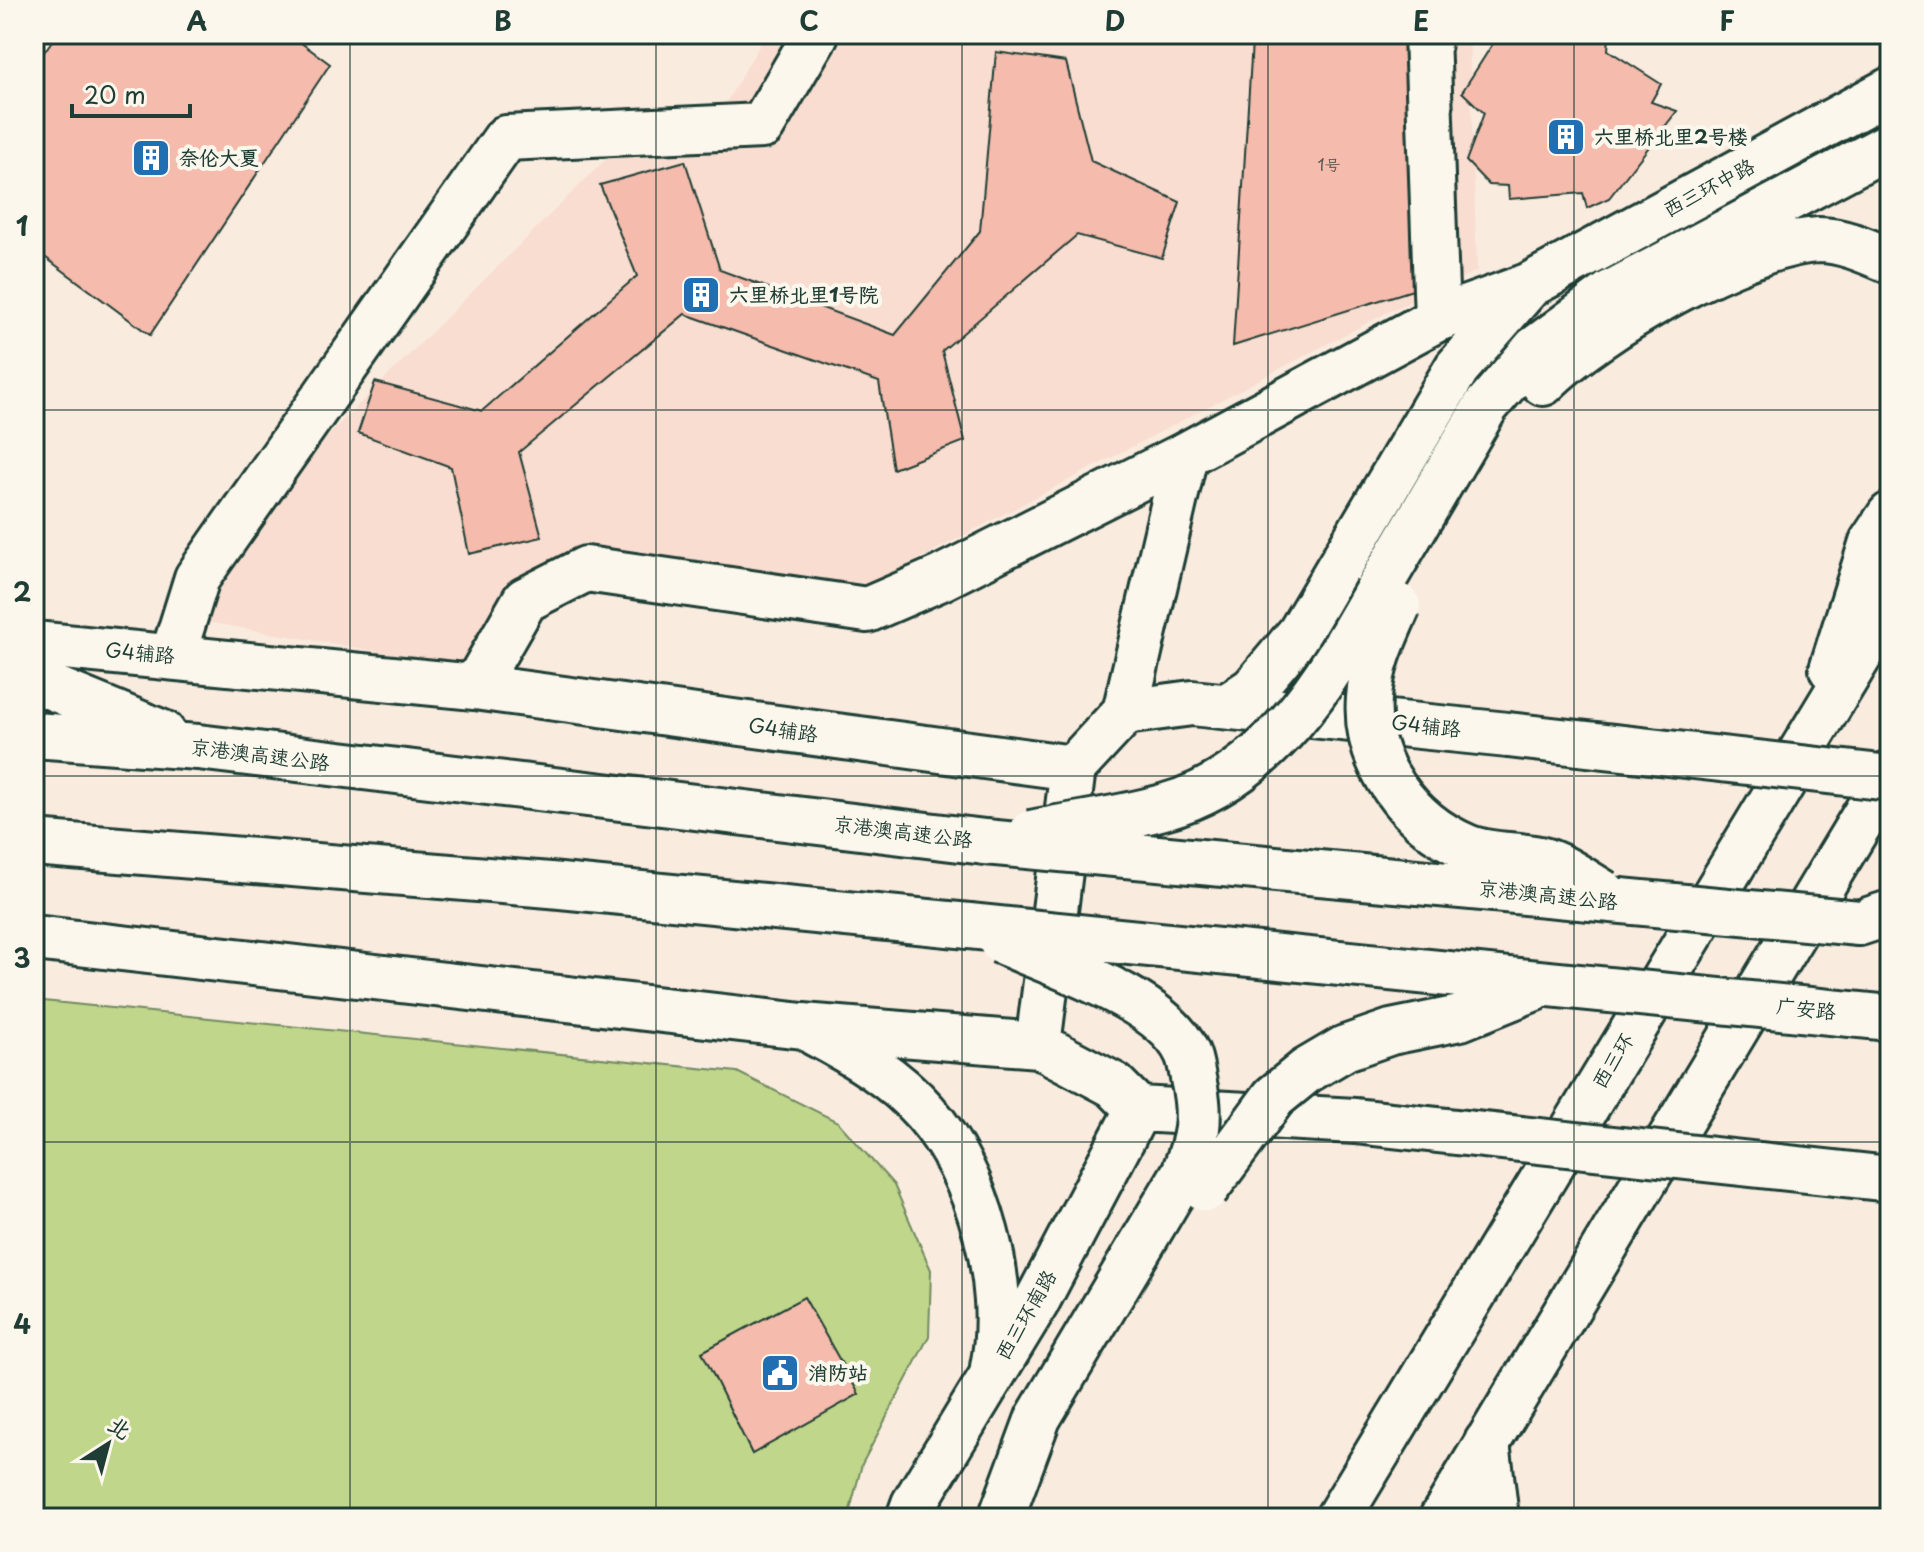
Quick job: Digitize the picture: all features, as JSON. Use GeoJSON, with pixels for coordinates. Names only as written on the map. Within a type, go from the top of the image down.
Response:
{"type":"FeatureCollection","features":[{"type":"Feature","properties":{"kind":"main road"},"geometry":{"type":"LineString","coordinates":[[173,655],[197,578],[506,138],[762,126],[816,34]]}},
{"type":"Feature","properties":{"kind":"main road"},"geometry":{"type":"LineString","coordinates":[[1427,34],[1437,319]]}},
{"type":"Feature","properties":{"kind":"main road","name":"西三环中路"},"geometry":{"type":"LineString","coordinates":[[1528,286],[1890,90]]}},
{"type":"Feature","properties":{"kind":"main road"},"geometry":{"type":"LineString","coordinates":[[1620,902],[1543,860],[1471,849],[1441,835],[1394,791],[1379,760],[1368,701],[1388,598],[1486,406],[1535,349],[1611,293],[1890,145]]}},
{"type":"Feature","properties":{"kind":"main road"},"geometry":{"type":"LineString","coordinates":[[985,842],[1163,807],[1195,795],[1229,776],[1284,733],[1388,598],[1505,428],[1553,373],[1594,341],[1693,283],[1742,259],[1820,240],[1858,247],[1890,261]]}},
{"type":"Feature","properties":{"kind":"main road"},"geometry":{"type":"LineString","coordinates":[[475,687],[525,600],[586,569],[867,610],[941,578],[1185,455],[1437,319],[1528,286]]}},
{"type":"Feature","properties":{"kind":"main road"},"geometry":{"type":"LineString","coordinates":[[1229,705],[1253,689],[1300,633],[1457,368],[1528,286]]}},
{"type":"Feature","properties":{"kind":"main road"},"geometry":{"type":"LineString","coordinates":[[1038,1045],[1073,768],[1125,712],[1185,455]]}},
{"type":"Feature","properties":{"kind":"main road"},"geometry":{"type":"LineString","coordinates":[[1812,731],[1872,542],[1890,515]]}},
{"type":"Feature","properties":{"kind":"main road","name":"西三环"},"geometry":{"type":"LineString","coordinates":[[1338,1518],[1890,605]]}},
{"type":"Feature","properties":{"kind":"main road","name":"G4辅路"},"geometry":{"type":"LineString","coordinates":[[34,644],[173,655],[475,687],[1073,768]]}},
{"type":"Feature","properties":{"kind":"main road"},"geometry":{"type":"LineString","coordinates":[[34,680],[198,747]]}},
{"type":"Feature","properties":{"kind":"main road","name":"G4辅路"},"geometry":{"type":"LineString","coordinates":[[1125,712],[1192,703],[1229,705],[1890,775]]}},
{"type":"Feature","properties":{"kind":"main road","name":"京港澳高速公路"},"geometry":{"type":"LineString","coordinates":[[34,735],[198,747],[985,842],[1774,916],[1880,921]]}},
{"type":"Feature","properties":{"kind":"main road"},"geometry":{"type":"LineString","coordinates":[[1442,1518],[1890,775]]}},
{"type":"Feature","properties":{"kind":"main road"},"geometry":{"type":"LineString","coordinates":[[34,843],[550,885],[1542,985]]}},
{"type":"Feature","properties":{"kind":"main road"},"geometry":{"type":"LineString","coordinates":[[969,926],[1121,992],[1157,1015],[1187,1052],[1197,1097],[1195,1181],[1053,1450],[1028,1518]]}},
{"type":"Feature","properties":{"kind":"main road"},"geometry":{"type":"LineString","coordinates":[[34,938],[803,1026],[1038,1045],[1114,1085],[1138,1109],[1355,1121],[1890,1179]]}},
{"type":"Feature","properties":{"kind":"main road"},"geometry":{"type":"LineString","coordinates":[[1001,1518],[1038,1418],[1195,1181],[1274,1097],[1319,1063],[1345,1048],[1402,1029],[1460,1018],[1542,985]]}},
{"type":"Feature","properties":{"kind":"main road","name":"广安路"},"geometry":{"type":"LineString","coordinates":[[1542,985],[1890,1018]]}},
{"type":"Feature","properties":{"kind":"main road"},"geometry":{"type":"LineString","coordinates":[[803,1026],[889,1078],[926,1113],[954,1154],[976,1206],[994,1267],[998,1332],[992,1374]]}},
{"type":"Feature","properties":{"kind":"main road","name":"西三环南路"},"geometry":{"type":"LineString","coordinates":[[909,1518],[1036,1303],[1138,1109]]}},
{"type":"Feature","properties":{"kind":"main road"},"geometry":{"type":"LineString","coordinates":[[1487,1442],[1496,1518]]}},
{"type":"Feature","properties":{"kind":"shaded area"},"geometry":{"type":"Polygon","coordinates":[[[766,34],[1469,34],[1477,271],[1390,311],[869,585],[612,569],[457,665],[207,622],[249,514],[618,147],[712,127],[766,34]]]}},
{"type":"Feature","properties":{"kind":"green space"},"geometry":{"type":"Polygon","coordinates":[[[34,1000],[737,1072],[838,1122],[894,1185],[931,1270],[929,1336],[862,1464],[848,1518],[34,1518],[34,1000]]]}},
{"type":"Feature","properties":{"kind":"building","name":"奈伦大夏"},"geometry":{"type":"Polygon","coordinates":[[[57,34],[289,34],[330,64],[150,335],[34,249],[34,66],[57,34]]]}},
{"type":"Feature","properties":{"kind":"building"},"geometry":{"type":"Polygon","coordinates":[[[1237,34],[1411,34],[1416,289],[1233,346],[1252,42],[1237,34]]]}},
{"type":"Feature","properties":{"kind":"building","name":"六里桥北里2号楼"},"geometry":{"type":"Polygon","coordinates":[[[1499,34],[1605,34],[1609,36],[1608,50],[1661,84],[1651,102],[1677,111],[1609,198],[1587,208],[1583,193],[1509,199],[1508,186],[1489,185],[1466,161],[1484,113],[1462,92],[1499,34]]]}},
{"type":"Feature","properties":{"kind":"building","name":"六里桥北里1号院"},"geometry":{"type":"Polygon","coordinates":[[[996,52],[1066,62],[1091,161],[1180,202],[1162,258],[1077,235],[942,351],[965,441],[893,469],[879,382],[685,314],[519,452],[542,537],[469,554],[451,467],[358,433],[375,382],[482,411],[637,276],[600,185],[685,161],[720,270],[895,335],[980,231],[996,52]]]}},
{"type":"Feature","properties":{"kind":"building","name":"消防站"},"geometry":{"type":"Polygon","coordinates":[[[804,1297],[859,1394],[752,1454],[702,1352],[804,1297]]]}},
{"type":"Feature","properties":{"kind":"place","name":"六里桥北里2号楼"},"geometry":{"type":"Point","coordinates":[1566,137]}},
{"type":"Feature","properties":{"kind":"place","name":"奈伦大夏"},"geometry":{"type":"Point","coordinates":[151,158]}},
{"type":"Feature","properties":{"kind":"place","name":"六里桥北里1号院"},"geometry":{"type":"Point","coordinates":[701,295]}},
{"type":"Feature","properties":{"kind":"place","name":"消防站"},"geometry":{"type":"Point","coordinates":[780,1373]}}]}
